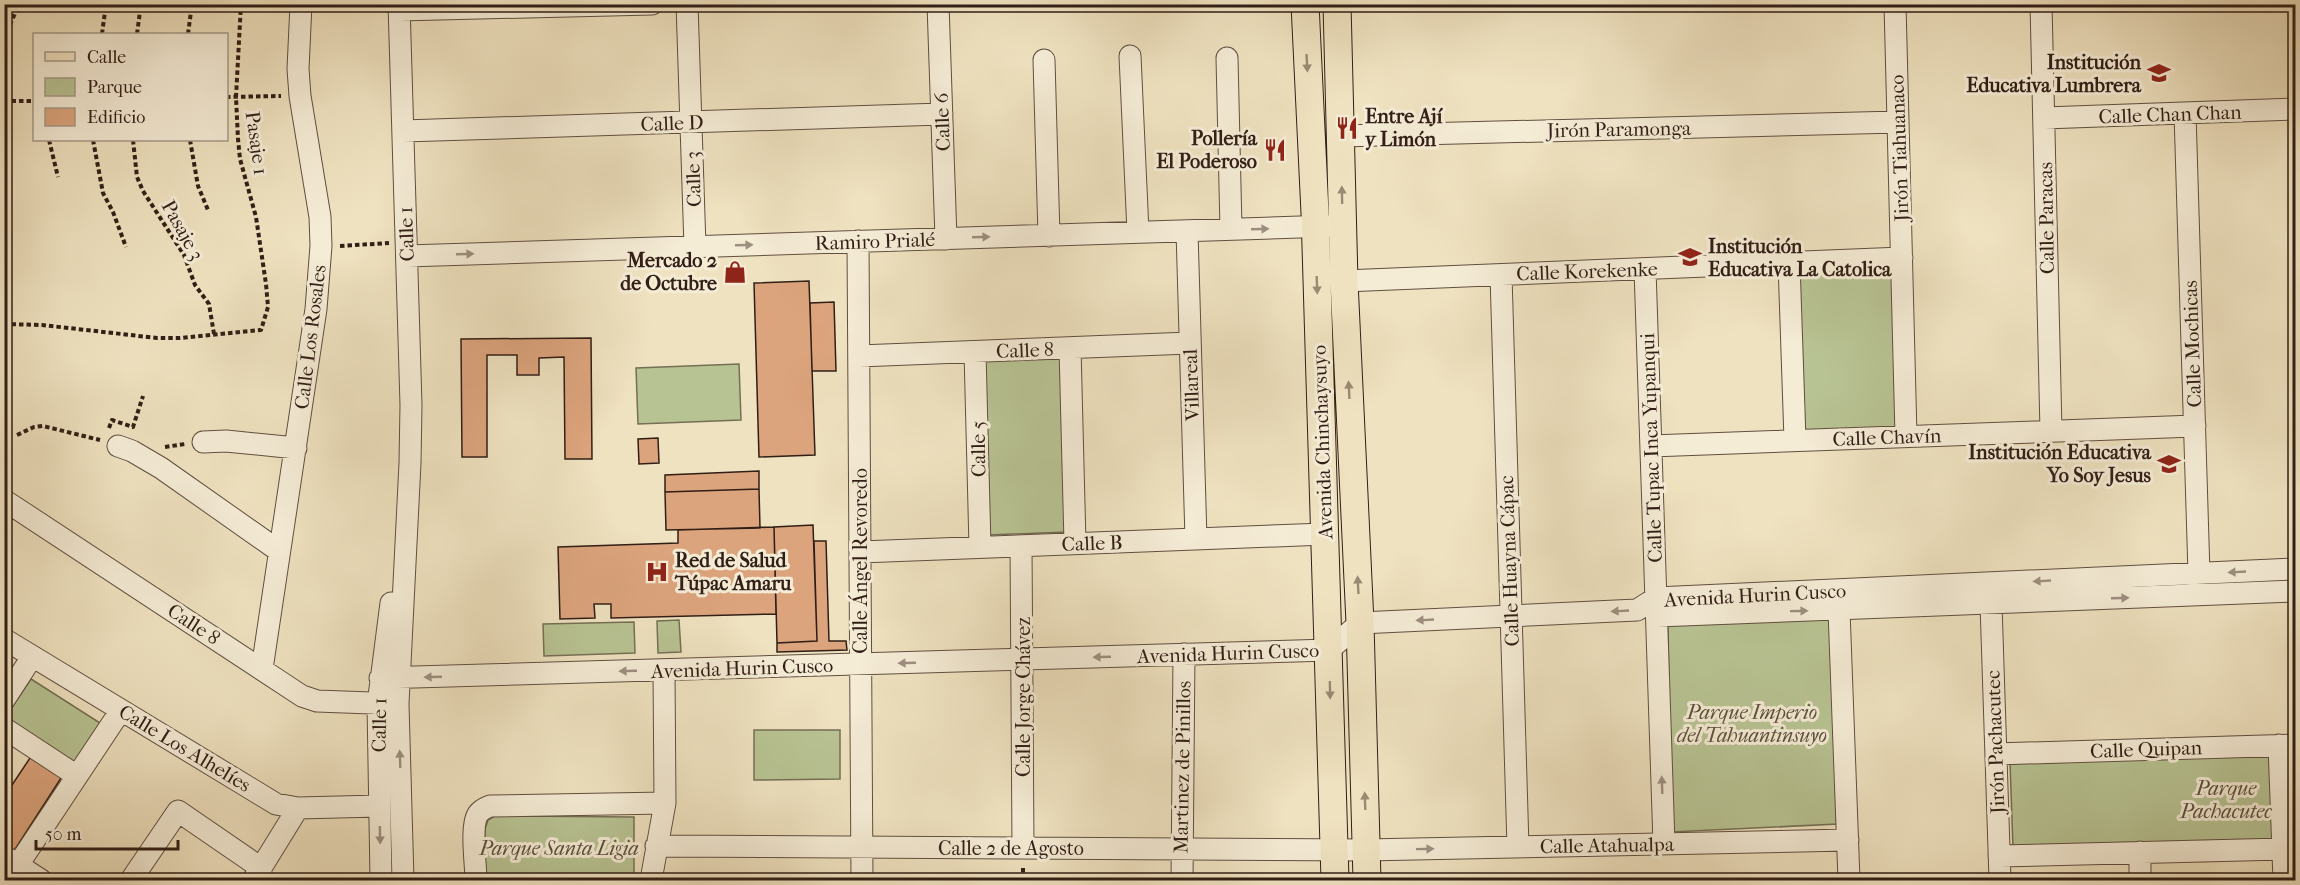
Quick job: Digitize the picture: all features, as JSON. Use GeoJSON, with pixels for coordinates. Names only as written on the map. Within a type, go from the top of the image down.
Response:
{"type":"FeatureCollection","features":[{"type":"Feature","properties":{"kind":"main road","name":"Avenida Chinchaysuyo"},"geometry":{"type":"LineString","coordinates":[[1305,4],[1315,227],[1335,880]]}},
{"type":"Feature","properties":{"kind":"main road","name":"Avenida Chinchaysuyo"},"geometry":{"type":"LineString","coordinates":[[1337,4],[1344,281],[1360,624],[1367,880]]}},
{"type":"Feature","properties":{"kind":"street","name":"Calle Los Rosales"},"geometry":{"type":"LineString","coordinates":[[262,669],[296,448],[320,268],[320,217],[300,96],[298,69],[301,4]]}},
{"type":"Feature","properties":{"kind":"street"},"geometry":{"type":"LineString","coordinates":[[399,7],[652,4]]}},
{"type":"Feature","properties":{"kind":"street","name":"Calle 3"},"geometry":{"type":"LineString","coordinates":[[687,4],[695,247]]}},
{"type":"Feature","properties":{"kind":"street","name":"Calle 6"},"geometry":{"type":"LineString","coordinates":[[938,4],[946,238]]}},
{"type":"Feature","properties":{"kind":"street","name":"Jirón Tiahuanaco"},"geometry":{"type":"LineString","coordinates":[[1895,4],[1906,436]]}},
{"type":"Feature","properties":{"kind":"street","name":"Calle Paracas"},"geometry":{"type":"LineString","coordinates":[[2041,4],[2051,431]]}},
{"type":"Feature","properties":{"kind":"street","name":"Calle 1"},"geometry":{"type":"LineString","coordinates":[[381,880],[379,806],[410,463],[411,405],[399,7]]}},
{"type":"Feature","properties":{"kind":"street"},"geometry":{"type":"LineString","coordinates":[[1130,56],[1138,232]]}},
{"type":"Feature","properties":{"kind":"street"},"geometry":{"type":"LineString","coordinates":[[1227,58],[1232,229]]}},
{"type":"Feature","properties":{"kind":"street"},"geometry":{"type":"LineString","coordinates":[[1044,60],[1049,236]]}},
{"type":"Feature","properties":{"kind":"street","name":"Calle Chan Chan"},"geometry":{"type":"LineString","coordinates":[[2044,118],[2295,109]]}},
{"type":"Feature","properties":{"kind":"street","name":"Calle Mochicas"},"geometry":{"type":"LineString","coordinates":[[2185,113],[2199,574]]}},
{"type":"Feature","properties":{"kind":"street","name":"Calle D"},"geometry":{"type":"LineString","coordinates":[[403,131],[942,114]]}},
{"type":"Feature","properties":{"kind":"street","name":"Jirón Paramonga"},"geometry":{"type":"LineString","coordinates":[[1341,136],[1898,122]]}},
{"type":"Feature","properties":{"kind":"street","name":"Ramiro Prialé"},"geometry":{"type":"LineString","coordinates":[[406,249],[695,247],[1343,226]]}},
{"type":"Feature","properties":{"kind":"street","name":"Villareal"},"geometry":{"type":"LineString","coordinates":[[1187,231],[1196,539]]}},
{"type":"Feature","properties":{"kind":"street","name":"Calle Ángel Revoredo"},"geometry":{"type":"LineString","coordinates":[[858,241],[862,880]]}},
{"type":"Feature","properties":{"kind":"street","name":"Calle Korekenke"},"geometry":{"type":"LineString","coordinates":[[1344,281],[1902,258]]}},
{"type":"Feature","properties":{"kind":"street"},"geometry":{"type":"LineString","coordinates":[[1789,263],[1795,440]]}},
{"type":"Feature","properties":{"kind":"street","name":"Calle Tupac Inca Yupanqui"},"geometry":{"type":"LineString","coordinates":[[1645,269],[1664,844]]}},
{"type":"Feature","properties":{"kind":"street","name":"Calle Huayna Cápac"},"geometry":{"type":"LineString","coordinates":[[1501,275],[1518,847]]}},
{"type":"Feature","properties":{"kind":"street","name":"Calle 8"},"geometry":{"type":"LineString","coordinates":[[859,356],[1190,343]]}},
{"type":"Feature","properties":{"kind":"street"},"geometry":{"type":"LineString","coordinates":[[1070,348],[1075,543]]}},
{"type":"Feature","properties":{"kind":"street","name":"Calle 5"},"geometry":{"type":"LineString","coordinates":[[975,352],[980,547]]}},
{"type":"Feature","properties":{"kind":"street","name":"Calle Chavín"},"geometry":{"type":"LineString","coordinates":[[1651,446],[2195,426]]}},
{"type":"Feature","properties":{"kind":"street"},"geometry":{"type":"LineString","coordinates":[[203,442],[226,441],[296,448]]}},
{"type":"Feature","properties":{"kind":"street"},"geometry":{"type":"LineString","coordinates":[[125,449],[161,468],[279,551]]}},
{"type":"Feature","properties":{"kind":"street","name":"Calle 8"},"geometry":{"type":"LineString","coordinates":[[4,500],[302,696],[317,701],[388,704]]}},
{"type":"Feature","properties":{"kind":"street","name":"Calle B"},"geometry":{"type":"LineString","coordinates":[[860,552],[1325,534]]}},
{"type":"Feature","properties":{"kind":"street","name":"Calle Jorge Chávez"},"geometry":{"type":"LineString","coordinates":[[1021,546],[1024,659],[1023,848]]}},
{"type":"Feature","properties":{"kind":"street","name":"Avenida Hurin Cusco"},"geometry":{"type":"LineString","coordinates":[[389,678],[1329,650],[1360,624],[1637,610],[1656,607],[2295,569]]}},
{"type":"Feature","properties":{"kind":"street","name":"Avenida Hurin Cusco"},"geometry":{"type":"LineString","coordinates":[[1656,607],[1839,610],[2295,591]]}},
{"type":"Feature","properties":{"kind":"street","name":"Jirón Pachacutec"},"geometry":{"type":"LineString","coordinates":[[1991,604],[2000,880]]}},
{"type":"Feature","properties":{"kind":"street"},"geometry":{"type":"LineString","coordinates":[[1839,610],[1849,880]]}},
{"type":"Feature","properties":{"kind":"street","name":"Calle Los Alhelíes"},"geometry":{"type":"LineString","coordinates":[[4,639],[276,804],[298,808],[379,806]]}},
{"type":"Feature","properties":{"kind":"street","name":"Martinez de Pinillos"},"geometry":{"type":"LineString","coordinates":[[1182,880],[1184,654]]}},
{"type":"Feature","properties":{"kind":"street"},"geometry":{"type":"LineString","coordinates":[[4,700],[32,657]]}},
{"type":"Feature","properties":{"kind":"street"},"geometry":{"type":"LineString","coordinates":[[651,880],[665,803],[664,670]]}},
{"type":"Feature","properties":{"kind":"street","name":"Calle 1"},"geometry":{"type":"LineString","coordinates":[[388,704],[403,880]]}},
{"type":"Feature","properties":{"kind":"street"},"geometry":{"type":"LineString","coordinates":[[40,880],[10,867],[77,776],[121,710]]}},
{"type":"Feature","properties":{"kind":"street"},"geometry":{"type":"LineString","coordinates":[[4,728],[77,776]]}},
{"type":"Feature","properties":{"kind":"street"},"geometry":{"type":"LineString","coordinates":[[2284,880],[2287,745]]}},
{"type":"Feature","properties":{"kind":"street","name":"Calle Quipan"},"geometry":{"type":"LineString","coordinates":[[1996,754],[2287,745]]}},
{"type":"Feature","properties":{"kind":"street"},"geometry":{"type":"LineString","coordinates":[[476,880],[475,827],[479,813],[490,806],[665,803]]}},
{"type":"Feature","properties":{"kind":"street"},"geometry":{"type":"LineString","coordinates":[[131,880],[178,811],[258,876],[298,808]]}},
{"type":"Feature","properties":{"kind":"street","name":"Calle Atahualpa"},"geometry":{"type":"LineString","coordinates":[[1366,850],[1848,840]]}},
{"type":"Feature","properties":{"kind":"street","name":"Calle 2 de Agosto"},"geometry":{"type":"LineString","coordinates":[[656,846],[1366,850]]}},
{"type":"Feature","properties":{"kind":"street"},"geometry":{"type":"LineString","coordinates":[[1999,856],[2283,849]]}},
{"type":"Feature","properties":{"kind":"street"},"geometry":{"type":"LineString","coordinates":[[2140,852],[2140,880]]}},
{"type":"Feature","properties":{"kind":"path"},"geometry":{"type":"LineString","coordinates":[[4,39],[19,4]]}},
{"type":"Feature","properties":{"kind":"path"},"geometry":{"type":"LineString","coordinates":[[102,33],[106,4]]}},
{"type":"Feature","properties":{"kind":"path"},"geometry":{"type":"LineString","coordinates":[[136,33],[141,4]]}},
{"type":"Feature","properties":{"kind":"path"},"geometry":{"type":"LineString","coordinates":[[188,33],[192,4]]}},
{"type":"Feature","properties":{"kind":"path","name":"Pasaje 1"},"geometry":{"type":"LineString","coordinates":[[214,334],[261,330],[268,307],[256,217],[240,159],[236,97],[241,4]]}},
{"type":"Feature","properties":{"kind":"path"},"geometry":{"type":"LineString","coordinates":[[228,97],[300,96]]}},
{"type":"Feature","properties":{"kind":"path"},"geometry":{"type":"LineString","coordinates":[[4,101],[33,101]]}},
{"type":"Feature","properties":{"kind":"path"},"geometry":{"type":"LineString","coordinates":[[49,141],[58,177]]}},
{"type":"Feature","properties":{"kind":"path"},"geometry":{"type":"LineString","coordinates":[[93,141],[103,193],[126,247]]}},
{"type":"Feature","properties":{"kind":"path","name":"Pasaje 3"},"geometry":{"type":"LineString","coordinates":[[133,141],[137,177],[143,191],[184,255],[195,285],[209,304],[214,334]]}},
{"type":"Feature","properties":{"kind":"path"},"geometry":{"type":"LineString","coordinates":[[190,141],[198,186],[208,210]]}},
{"type":"Feature","properties":{"kind":"path"},"geometry":{"type":"LineString","coordinates":[[320,268],[329,259],[333,250],[339,246],[406,249]]}},
{"type":"Feature","properties":{"kind":"path"},"geometry":{"type":"LineString","coordinates":[[4,324],[42,325],[157,338],[214,334]]}},
{"type":"Feature","properties":{"kind":"path"},"geometry":{"type":"LineString","coordinates":[[125,449],[108,431],[112,420],[133,427],[143,396]]}},
{"type":"Feature","properties":{"kind":"path"},"geometry":{"type":"LineString","coordinates":[[17,435],[34,427],[43,426],[125,449]]}},
{"type":"Feature","properties":{"kind":"green space"},"geometry":{"type":"Polygon","coordinates":[[[1897,267],[1901,428],[1798,431],[1794,270],[1897,267]]]}},
{"type":"Feature","properties":{"kind":"green space"},"geometry":{"type":"Polygon","coordinates":[[[1062,357],[1067,532],[987,535],[982,360],[1062,357]]]}},
{"type":"Feature","properties":{"kind":"green space"},"geometry":{"type":"Polygon","coordinates":[[[739,364],[741,420],[638,424],[636,368],[739,364]]]}},
{"type":"Feature","properties":{"kind":"green space","name":"Parque Imperio del Tahuantinsuyo"},"geometry":{"type":"Polygon","coordinates":[[[1832,616],[1838,824],[1671,832],[1668,622],[1832,616]]]}},
{"type":"Feature","properties":{"kind":"green space"},"geometry":{"type":"Polygon","coordinates":[[[679,620],[681,652],[658,653],[657,621],[679,620]]]}},
{"type":"Feature","properties":{"kind":"green space"},"geometry":{"type":"Polygon","coordinates":[[[634,622],[635,653],[544,656],[543,624],[634,622]]]}},
{"type":"Feature","properties":{"kind":"green space"},"geometry":{"type":"Polygon","coordinates":[[[31,679],[100,723],[73,766],[4,719],[31,679]]]}},
{"type":"Feature","properties":{"kind":"green space"},"geometry":{"type":"Polygon","coordinates":[[[754,730],[840,730],[840,779],[754,780],[754,730]]]}},
{"type":"Feature","properties":{"kind":"green space","name":"Parque Pachacutec"},"geometry":{"type":"Polygon","coordinates":[[[2270,755],[2273,841],[2013,848],[2010,763],[2270,755]]]}},
{"type":"Feature","properties":{"kind":"green space","name":"Parque Santa Ligia"},"geometry":{"type":"Polygon","coordinates":[[[495,816],[634,817],[634,880],[485,880],[485,829],[488,820],[495,816]]]}},
{"type":"Feature","properties":{"kind":"building"},"geometry":{"type":"Polygon","coordinates":[[[809,281],[815,455],[759,457],[754,283],[809,281]]]}},
{"type":"Feature","properties":{"kind":"building"},"geometry":{"type":"Polygon","coordinates":[[[834,302],[836,371],[812,371],[810,303],[834,302]]]}},
{"type":"Feature","properties":{"kind":"building"},"geometry":{"type":"Polygon","coordinates":[[[591,338],[592,459],[565,459],[564,357],[539,358],[539,375],[517,375],[517,355],[487,355],[487,457],[462,457],[461,339],[591,338]]]}},
{"type":"Feature","properties":{"kind":"building"},"geometry":{"type":"Polygon","coordinates":[[[658,438],[659,463],[639,464],[638,439],[658,438]]]}},
{"type":"Feature","properties":{"kind":"building"},"geometry":{"type":"Polygon","coordinates":[[[759,471],[759,489],[665,492],[665,475],[759,471]]]}},
{"type":"Feature","properties":{"kind":"building"},"geometry":{"type":"Polygon","coordinates":[[[759,489],[760,528],[666,530],[665,492],[759,489]]]}},
{"type":"Feature","properties":{"kind":"building"},"geometry":{"type":"Polygon","coordinates":[[[813,525],[817,641],[777,643],[774,527],[813,525]]]}},
{"type":"Feature","properties":{"kind":"building"},"geometry":{"type":"Polygon","coordinates":[[[774,527],[776,614],[611,618],[611,604],[594,604],[595,618],[560,619],[558,547],[678,543],[678,530],[774,527]]]}},
{"type":"Feature","properties":{"kind":"building"},"geometry":{"type":"Polygon","coordinates":[[[814,541],[826,541],[829,641],[846,641],[847,650],[777,652],[777,643],[817,641],[814,541]]]}},
{"type":"Feature","properties":{"kind":"building"},"geometry":{"type":"Polygon","coordinates":[[[32,755],[63,775],[14,851],[4,845],[4,797],[32,755]]]}},
{"type":"Feature","properties":{"kind":"place","name":"Institución Educativa Lumbrera"},"geometry":{"type":"Point","coordinates":[2159,73]}},
{"type":"Feature","properties":{"kind":"place","name":"Entre Ají y Limón"},"geometry":{"type":"Point","coordinates":[1347,128]}},
{"type":"Feature","properties":{"kind":"place","name":"Pollería El Poderoso"},"geometry":{"type":"Point","coordinates":[1275,150]}},
{"type":"Feature","properties":{"kind":"place","name":"Institución Educativa La Catolica"},"geometry":{"type":"Point","coordinates":[1690,257]}},
{"type":"Feature","properties":{"kind":"place","name":"Mercado 2 de Octubre"},"geometry":{"type":"Point","coordinates":[735,272]}},
{"type":"Feature","properties":{"kind":"place","name":"Institución Educativa Yo Soy Jesus"},"geometry":{"type":"Point","coordinates":[2169,464]}},
{"type":"Feature","properties":{"kind":"place","name":"Red de Salud Túpac Amaru"},"geometry":{"type":"Point","coordinates":[657,572]}}]}
